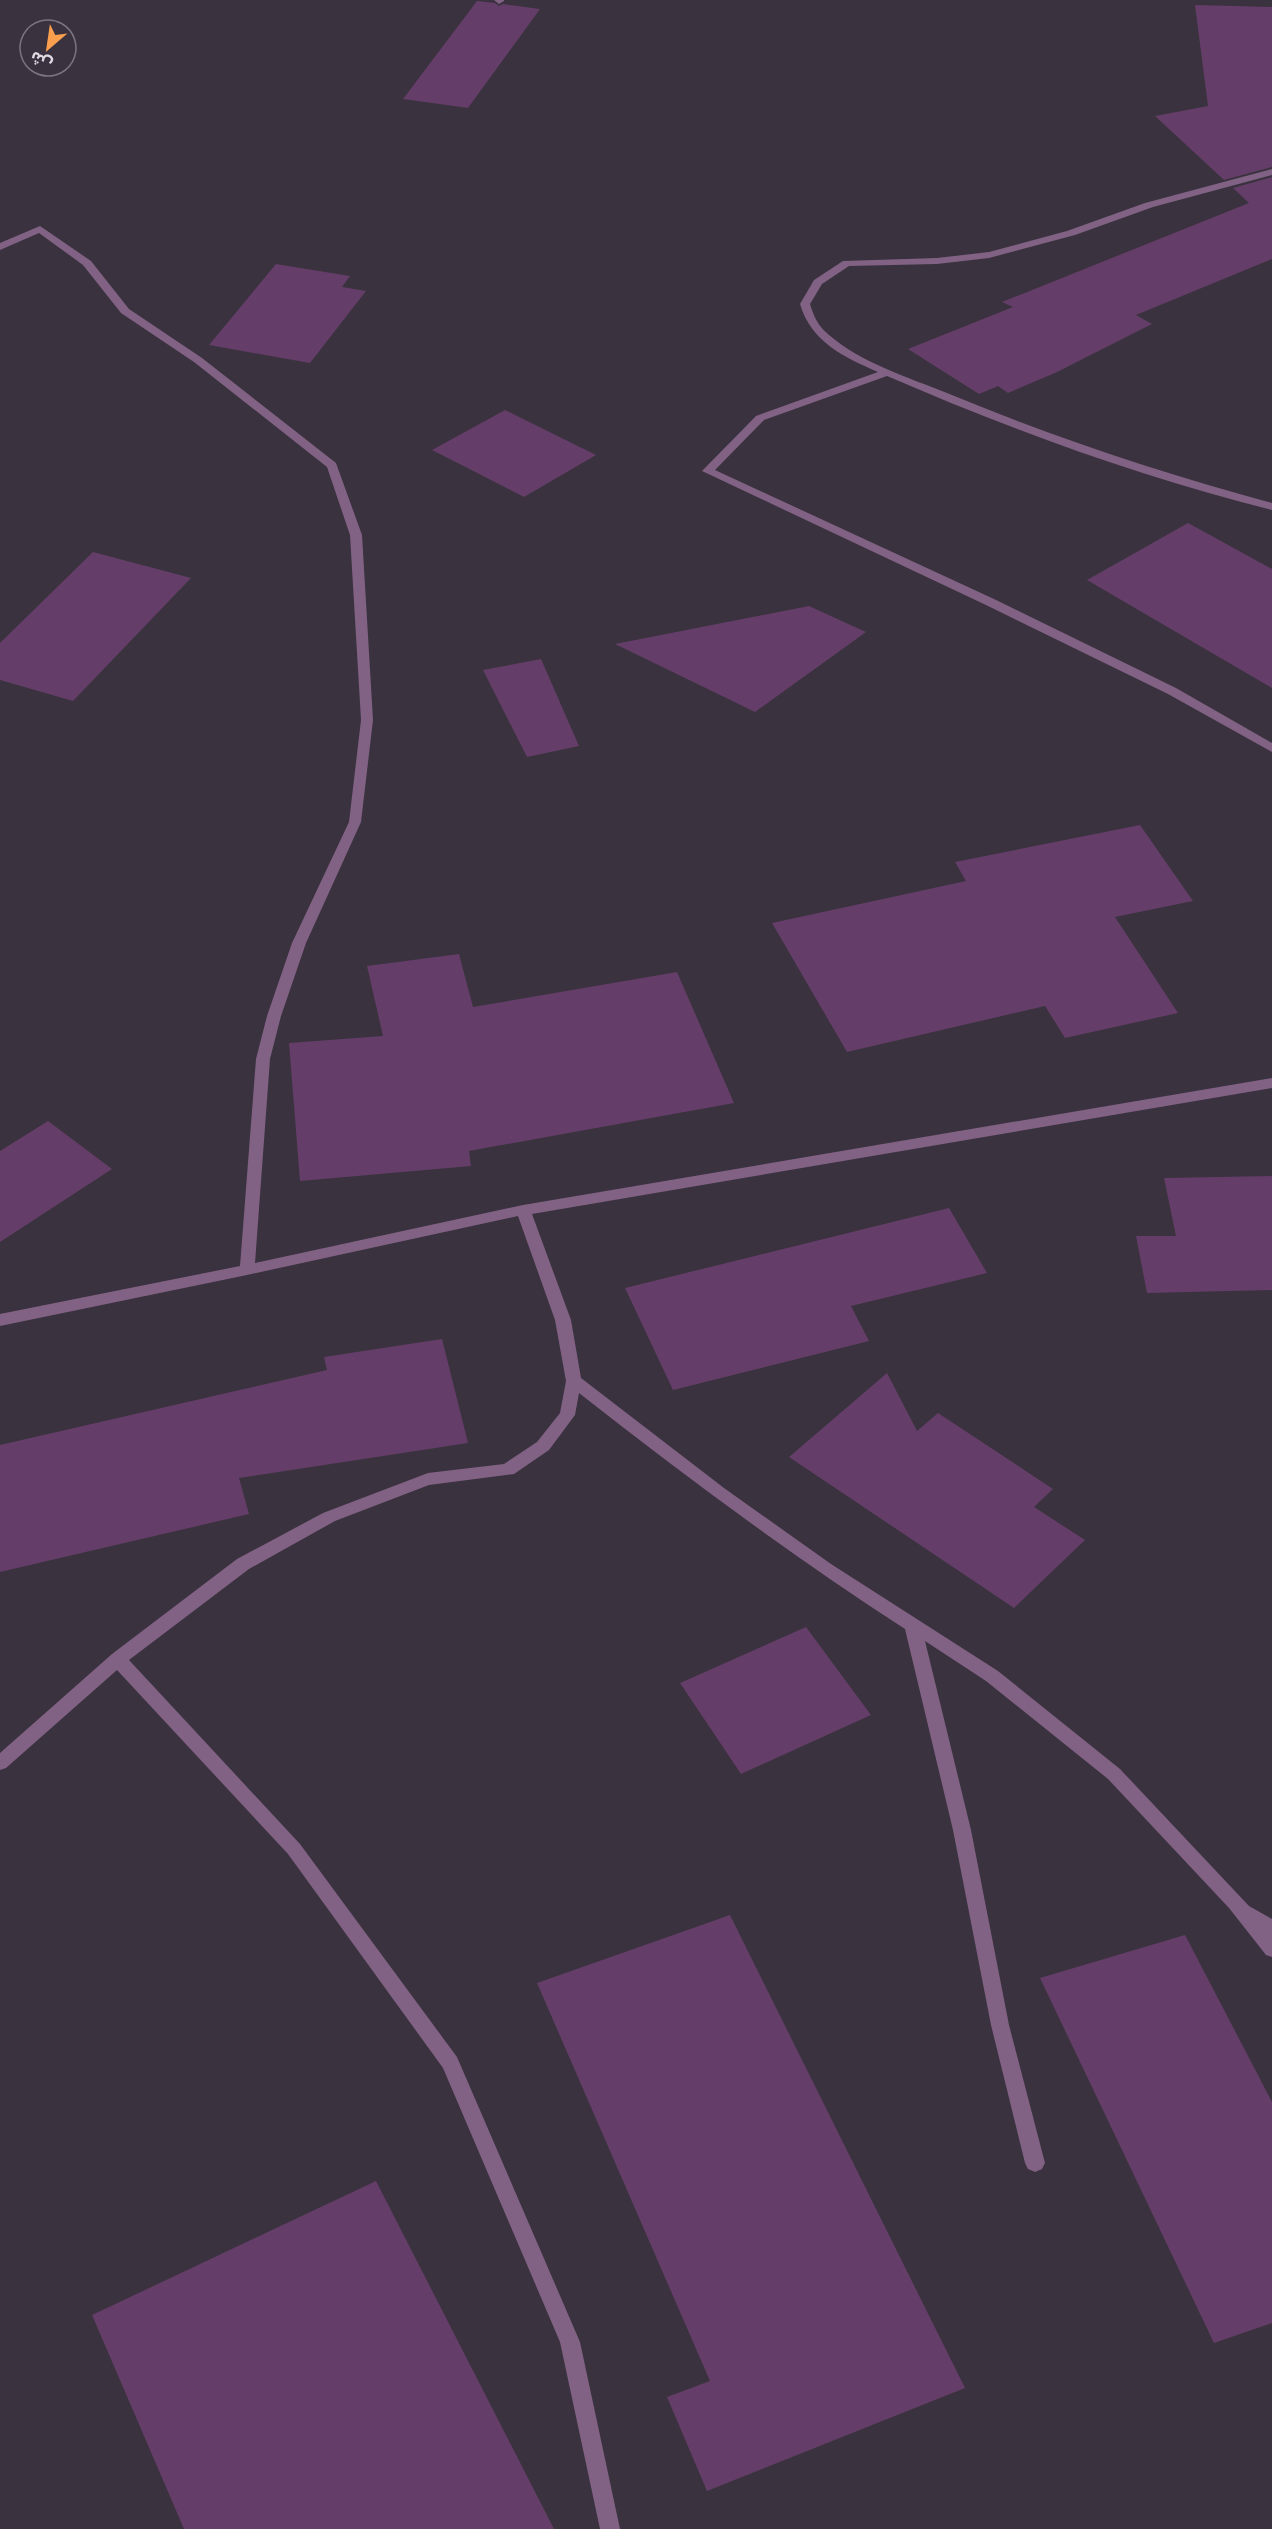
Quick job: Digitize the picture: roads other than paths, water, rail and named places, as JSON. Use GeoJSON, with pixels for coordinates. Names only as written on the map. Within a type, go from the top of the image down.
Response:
{"type":"FeatureCollection","features":[{"type":"Feature","properties":{"kind":"street"},"geometry":{"type":"LineString","coordinates":[[1272,172],[1149,205],[1071,233],[989,255],[937,261],[847,263],[818,282],[805,304],[812,324],[837,345],[888,372],[984,413],[1096,454],[1198,487],[1272,507]]}},
{"type":"Feature","properties":{"kind":"street"},"geometry":{"type":"LineString","coordinates":[[0,247],[40,229],[87,263],[125,311],[198,360],[332,465],[356,535],[367,720],[355,822],[299,943],[274,1016],[263,1059],[247,1270]]}},
{"type":"Feature","properties":{"kind":"street"},"geometry":{"type":"LineString","coordinates":[[888,372],[760,418],[708,471],[990,602],[1172,691],[1272,748]]}},
{"type":"Feature","properties":{"kind":"street"},"geometry":{"type":"LineString","coordinates":[[0,1320],[247,1270],[523,1210],[1272,1083]]}},
{"type":"Feature","properties":{"kind":"street"},"geometry":{"type":"LineString","coordinates":[[0,1763],[118,1659],[243,1564],[329,1517],[428,1479],[508,1470],[543,1446],[567,1415],[574,1381],[563,1320],[523,1210]]}},
{"type":"Feature","properties":{"kind":"street"},"geometry":{"type":"LineString","coordinates":[[574,1381],[718,1492],[825,1569],[992,1676],[1114,1774],[1235,1904],[1272,1949]]}},
{"type":"Feature","properties":{"kind":"street"},"geometry":{"type":"LineString","coordinates":[[912,1624],[962,1830],[1000,2025],[1035,2163]]}},
{"type":"Feature","properties":{"kind":"street"},"geometry":{"type":"LineString","coordinates":[[118,1659],[294,1849],[450,2063],[570,2342],[610,2529]]}},
{"type":"Feature","properties":{"kind":"street"},"geometry":{"type":"LineString","coordinates":[[1235,1904],[1272,1929]]}}]}
